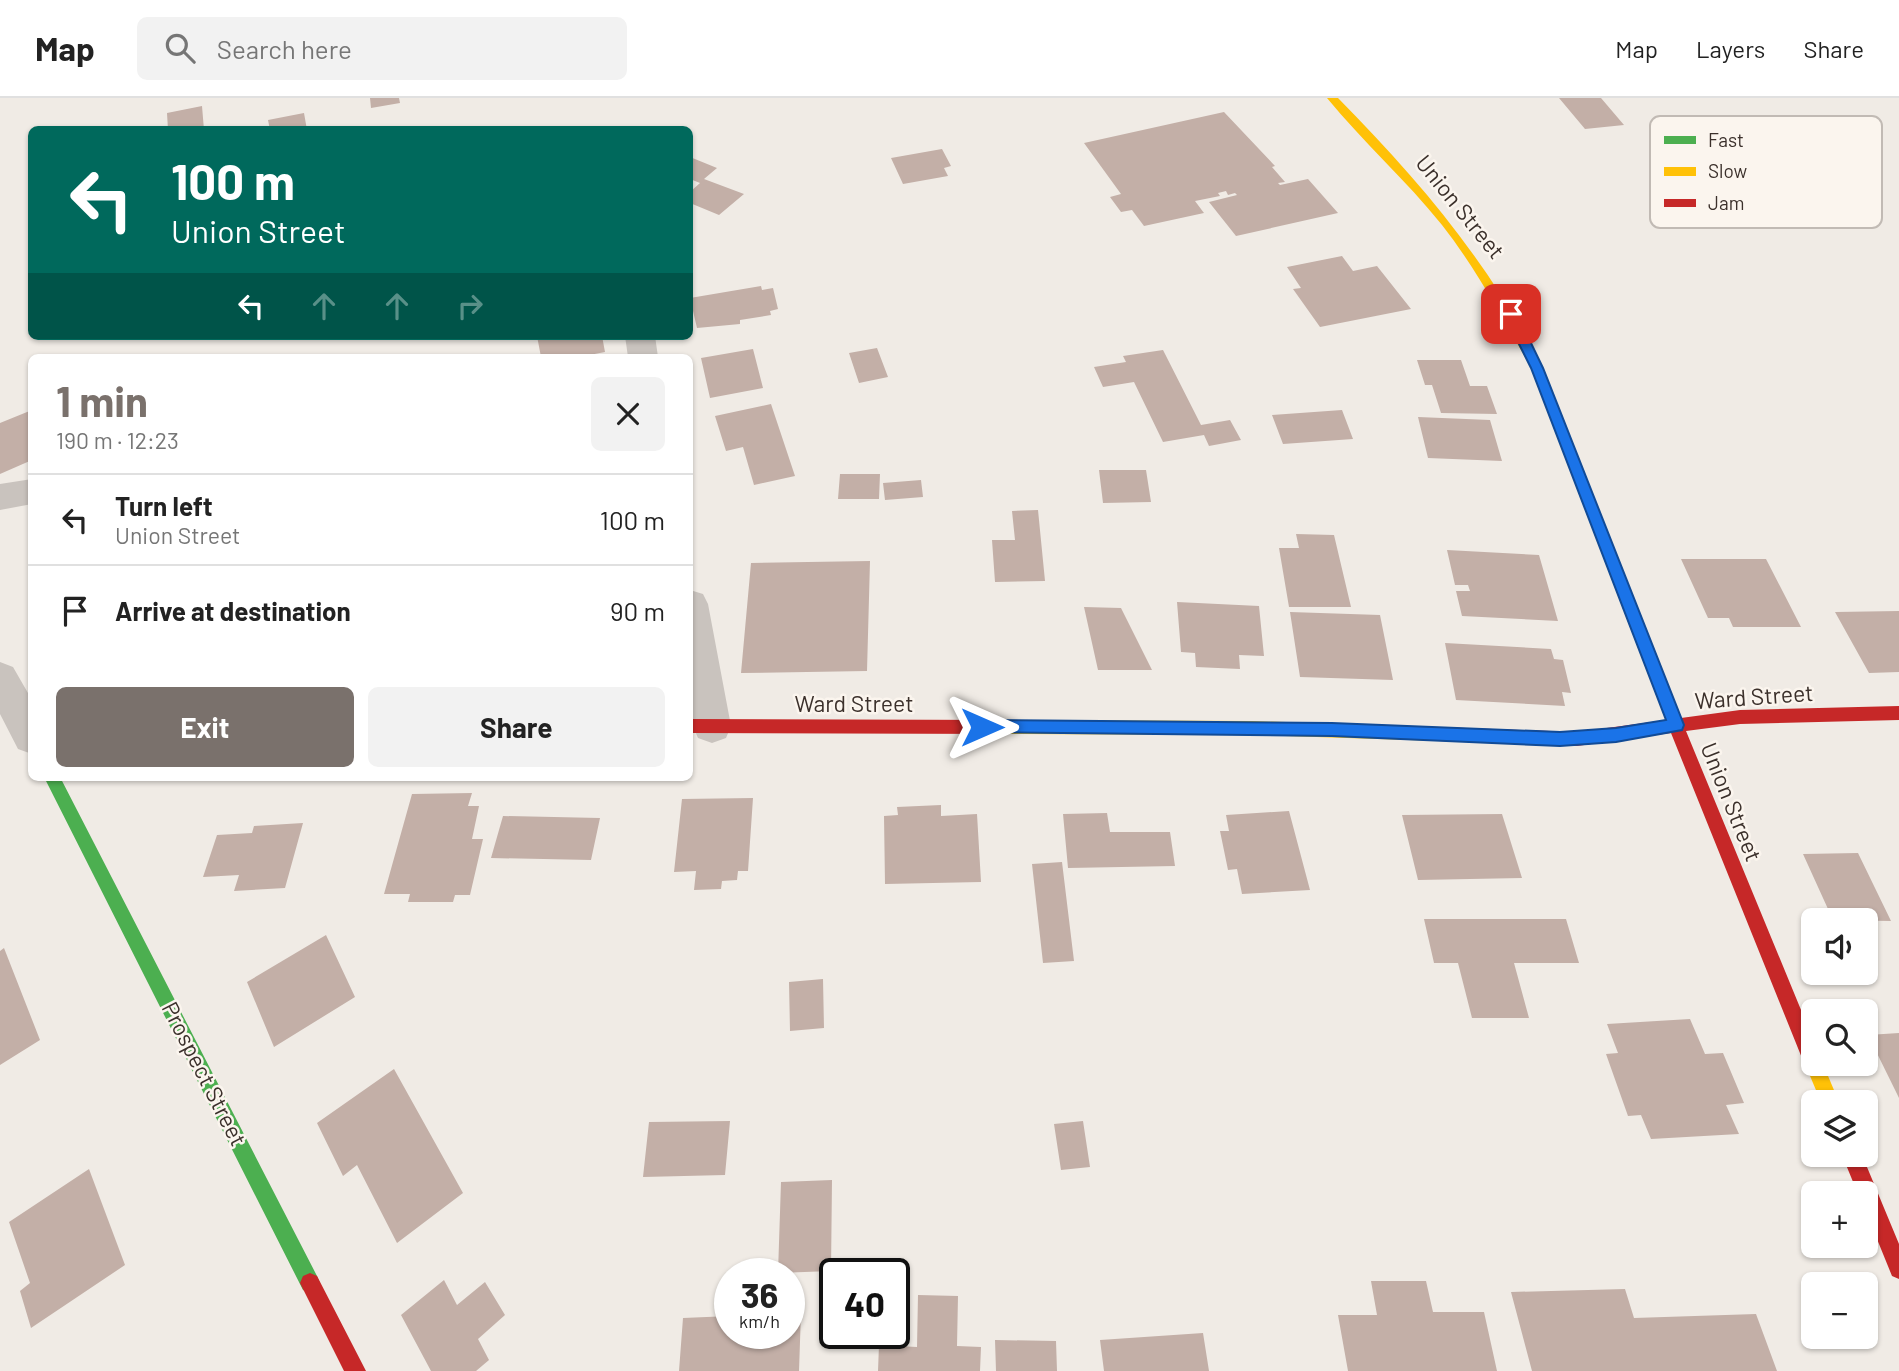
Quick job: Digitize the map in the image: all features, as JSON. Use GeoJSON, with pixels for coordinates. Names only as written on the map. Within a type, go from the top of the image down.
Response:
{"type":"FeatureCollection","features":[{"type":"Feature","properties":{"kind":"street","name":"Union Street"},"geometry":{"type":"LineString","coordinates":[[1332,98],[1434,207],[1484,271],[1511,314],[1537,368],[1676,725],[1801,1030]]}},
{"type":"Feature","properties":{"kind":"street"},"geometry":{"type":"LineString","coordinates":[[0,497],[28,492]]}},
{"type":"Feature","properties":{"kind":"street"},"geometry":{"type":"LineString","coordinates":[[693,637],[701,726]]}},
{"type":"Feature","properties":{"kind":"street"},"geometry":{"type":"LineString","coordinates":[[0,678],[28,730]]}},
{"type":"Feature","properties":{"kind":"street","name":"Ward Street"},"geometry":{"type":"LineString","coordinates":[[701,726],[1252,728],[1554,739],[1616,735],[1740,717],[1899,713]]}},
{"type":"Feature","properties":{"kind":"street","name":"Prospect Street"},"geometry":{"type":"LineString","coordinates":[[54,781],[355,1371]]}},
{"type":"Feature","properties":{"kind":"street"},"geometry":{"type":"LineString","coordinates":[[1857,1167],[1899,1269]]}},
{"type":"Feature","properties":{"kind":"building"},"geometry":{"type":"Polygon","coordinates":[[[370,98],[399,98],[400,103],[371,108],[370,98]]]}},
{"type":"Feature","properties":{"kind":"building"},"geometry":{"type":"Polygon","coordinates":[[[1559,98],[1601,98],[1624,125],[1585,129],[1559,98]]]}},
{"type":"Feature","properties":{"kind":"building"},"geometry":{"type":"Polygon","coordinates":[[[202,106],[204,126],[168,126],[167,113],[202,106]]]}},
{"type":"Feature","properties":{"kind":"building"},"geometry":{"type":"Polygon","coordinates":[[[1224,112],[1275,166],[1272,167],[1285,182],[1278,183],[1280,185],[1308,179],[1338,213],[1236,236],[1209,202],[1237,195],[1228,195],[1226,191],[1218,193],[1220,196],[1195,201],[1204,213],[1144,226],[1132,210],[1121,212],[1110,197],[1121,194],[1084,143],[1224,112]]]}},
{"type":"Feature","properties":{"kind":"building"},"geometry":{"type":"Polygon","coordinates":[[[304,113],[306,126],[269,126],[268,120],[304,113]]]}},
{"type":"Feature","properties":{"kind":"building"},"geometry":{"type":"Polygon","coordinates":[[[942,149],[951,166],[944,168],[948,176],[903,184],[891,158],[942,149]]]}},
{"type":"Feature","properties":{"kind":"building"},"geometry":{"type":"Polygon","coordinates":[[[693,158],[717,168],[704,179],[744,194],[719,215],[693,204],[693,189],[700,183],[693,180],[693,158]]]}},
{"type":"Feature","properties":{"kind":"building"},"geometry":{"type":"Polygon","coordinates":[[[1342,256],[1353,271],[1377,266],[1411,309],[1320,327],[1293,289],[1301,288],[1287,267],[1342,256]]]}},
{"type":"Feature","properties":{"kind":"building"},"geometry":{"type":"Polygon","coordinates":[[[761,286],[762,290],[773,288],[778,309],[770,311],[771,315],[740,320],[740,324],[697,328],[693,297],[761,286]]]}},
{"type":"Feature","properties":{"kind":"building"},"geometry":{"type":"Polygon","coordinates":[[[538,340],[603,340],[605,352],[595,354],[540,354],[538,340]]]}},
{"type":"Feature","properties":{"kind":"building"},"geometry":{"type":"Polygon","coordinates":[[[877,348],[888,377],[859,383],[849,353],[877,348]]]}},
{"type":"Feature","properties":{"kind":"building"},"geometry":{"type":"Polygon","coordinates":[[[753,349],[763,388],[710,398],[701,358],[753,349]]]}},
{"type":"Feature","properties":{"kind":"building"},"geometry":{"type":"Polygon","coordinates":[[[1163,350],[1201,425],[1230,420],[1241,440],[1209,446],[1204,435],[1163,442],[1134,382],[1103,387],[1094,367],[1126,362],[1123,356],[1163,350]]]}},
{"type":"Feature","properties":{"kind":"building"},"geometry":{"type":"Polygon","coordinates":[[[1417,360],[1461,360],[1470,386],[1487,386],[1497,414],[1441,413],[1432,385],[1425,385],[1417,360]]]}},
{"type":"Feature","properties":{"kind":"building"},"geometry":{"type":"Polygon","coordinates":[[[771,404],[795,476],[754,485],[743,447],[726,451],[715,416],[771,404]]]}},
{"type":"Feature","properties":{"kind":"building"},"geometry":{"type":"Polygon","coordinates":[[[1342,410],[1353,439],[1283,444],[1272,415],[1342,410]]]}},
{"type":"Feature","properties":{"kind":"building"},"geometry":{"type":"Polygon","coordinates":[[[28,412],[28,462],[0,474],[0,423],[28,412]]]}},
{"type":"Feature","properties":{"kind":"building"},"geometry":{"type":"Polygon","coordinates":[[[1418,417],[1490,420],[1502,461],[1428,458],[1418,417]]]}},
{"type":"Feature","properties":{"kind":"building"},"geometry":{"type":"Polygon","coordinates":[[[1099,470],[1146,470],[1151,502],[1103,503],[1099,470]]]}},
{"type":"Feature","properties":{"kind":"building"},"geometry":{"type":"Polygon","coordinates":[[[840,474],[880,474],[879,499],[838,499],[840,474]]]}},
{"type":"Feature","properties":{"kind":"building"},"geometry":{"type":"Polygon","coordinates":[[[921,480],[923,497],[885,500],[883,483],[921,480]]]}},
{"type":"Feature","properties":{"kind":"building"},"geometry":{"type":"Polygon","coordinates":[[[1038,510],[1045,581],[995,582],[992,540],[1015,540],[1012,511],[1038,510]]]}},
{"type":"Feature","properties":{"kind":"building"},"geometry":{"type":"Polygon","coordinates":[[[1296,534],[1334,535],[1351,607],[1289,607],[1279,548],[1299,548],[1296,534]]]}},
{"type":"Feature","properties":{"kind":"building"},"geometry":{"type":"Polygon","coordinates":[[[1447,550],[1539,555],[1558,621],[1462,616],[1456,591],[1470,591],[1468,585],[1455,585],[1447,550]]]}},
{"type":"Feature","properties":{"kind":"building"},"geometry":{"type":"Polygon","coordinates":[[[1681,559],[1766,559],[1801,627],[1733,627],[1729,618],[1708,618],[1681,559]]]}},
{"type":"Feature","properties":{"kind":"building"},"geometry":{"type":"Polygon","coordinates":[[[870,561],[867,671],[741,673],[751,563],[870,561]]]}},
{"type":"Feature","properties":{"kind":"building"},"geometry":{"type":"Polygon","coordinates":[[[1177,602],[1259,606],[1264,656],[1239,655],[1240,669],[1196,667],[1195,653],[1181,652],[1177,602]]]}},
{"type":"Feature","properties":{"kind":"building"},"geometry":{"type":"Polygon","coordinates":[[[1084,607],[1121,608],[1152,670],[1098,670],[1084,607]]]}},
{"type":"Feature","properties":{"kind":"building"},"geometry":{"type":"Polygon","coordinates":[[[1899,611],[1899,672],[1869,673],[1835,612],[1899,611]]]}},
{"type":"Feature","properties":{"kind":"building"},"geometry":{"type":"Polygon","coordinates":[[[1290,612],[1380,615],[1393,680],[1300,677],[1290,612]]]}},
{"type":"Feature","properties":{"kind":"building"},"geometry":{"type":"Polygon","coordinates":[[[1445,643],[1551,649],[1554,659],[1563,660],[1571,693],[1562,692],[1565,706],[1456,700],[1445,643]]]}},
{"type":"Feature","properties":{"kind":"building"},"geometry":{"type":"Polygon","coordinates":[[[472,793],[468,806],[479,806],[472,839],[483,839],[470,895],[455,895],[453,902],[408,902],[410,894],[384,894],[412,794],[472,793]]]}},
{"type":"Feature","properties":{"kind":"building"},"geometry":{"type":"Polygon","coordinates":[[[753,798],[748,871],[738,871],[737,880],[722,881],[721,889],[694,890],[696,871],[674,872],[682,799],[753,798]]]}},
{"type":"Feature","properties":{"kind":"building"},"geometry":{"type":"Polygon","coordinates":[[[941,805],[941,816],[977,814],[981,882],[885,884],[884,816],[898,815],[897,807],[941,805]]]}},
{"type":"Feature","properties":{"kind":"building"},"geometry":{"type":"Polygon","coordinates":[[[1289,811],[1310,890],[1242,894],[1237,869],[1228,870],[1220,831],[1229,831],[1226,815],[1289,811]]]}},
{"type":"Feature","properties":{"kind":"building"},"geometry":{"type":"Polygon","coordinates":[[[1107,813],[1110,832],[1170,832],[1175,866],[1068,868],[1063,814],[1107,813]]]}},
{"type":"Feature","properties":{"kind":"building"},"geometry":{"type":"Polygon","coordinates":[[[1502,814],[1522,878],[1418,880],[1402,815],[1502,814]]]}},
{"type":"Feature","properties":{"kind":"building"},"geometry":{"type":"Polygon","coordinates":[[[503,816],[600,818],[591,860],[491,858],[503,816]]]}},
{"type":"Feature","properties":{"kind":"building"},"geometry":{"type":"Polygon","coordinates":[[[303,823],[285,888],[234,891],[239,875],[203,877],[217,835],[252,833],[254,826],[303,823]]]}},
{"type":"Feature","properties":{"kind":"building"},"geometry":{"type":"Polygon","coordinates":[[[1858,853],[1891,921],[1878,921],[1878,908],[1828,908],[1803,854],[1858,853]]]}},
{"type":"Feature","properties":{"kind":"building"},"geometry":{"type":"Polygon","coordinates":[[[1062,862],[1074,961],[1043,963],[1032,864],[1062,862]]]}},
{"type":"Feature","properties":{"kind":"building"},"geometry":{"type":"Polygon","coordinates":[[[1424,919],[1566,919],[1579,963],[1514,963],[1529,1018],[1472,1018],[1458,963],[1434,963],[1424,919]]]}},
{"type":"Feature","properties":{"kind":"building"},"geometry":{"type":"Polygon","coordinates":[[[326,935],[355,997],[274,1047],[247,982],[326,935]]]}},
{"type":"Feature","properties":{"kind":"building"},"geometry":{"type":"Polygon","coordinates":[[[4,948],[40,1040],[0,1065],[0,951],[4,948]]]}},
{"type":"Feature","properties":{"kind":"building"},"geometry":{"type":"Polygon","coordinates":[[[823,979],[824,1028],[790,1031],[789,982],[823,979]]]}},
{"type":"Feature","properties":{"kind":"building"},"geometry":{"type":"Polygon","coordinates":[[[1690,1019],[1705,1054],[1723,1053],[1744,1103],[1726,1105],[1739,1134],[1651,1139],[1641,1115],[1628,1116],[1606,1054],[1618,1053],[1607,1024],[1690,1019]]]}},
{"type":"Feature","properties":{"kind":"building"},"geometry":{"type":"Polygon","coordinates":[[[1899,1033],[1899,1098],[1878,1055],[1878,1034],[1899,1033]]]}},
{"type":"Feature","properties":{"kind":"building"},"geometry":{"type":"Polygon","coordinates":[[[394,1069],[463,1193],[397,1243],[357,1165],[343,1176],[317,1123],[394,1069]]]}},
{"type":"Feature","properties":{"kind":"building"},"geometry":{"type":"Polygon","coordinates":[[[730,1121],[725,1175],[643,1177],[649,1122],[730,1121]]]}},
{"type":"Feature","properties":{"kind":"building"},"geometry":{"type":"Polygon","coordinates":[[[1083,1121],[1090,1167],[1061,1170],[1054,1124],[1083,1121]]]}},
{"type":"Feature","properties":{"kind":"building"},"geometry":{"type":"Polygon","coordinates":[[[89,1169],[125,1265],[31,1328],[20,1291],[30,1283],[9,1222],[89,1169]]]}},
{"type":"Feature","properties":{"kind":"building"},"geometry":{"type":"Polygon","coordinates":[[[832,1180],[831,1258],[819,1258],[819,1271],[805,1272],[805,1258],[778,1258],[781,1182],[832,1180]]]}},
{"type":"Feature","properties":{"kind":"building"},"geometry":{"type":"Polygon","coordinates":[[[444,1280],[457,1305],[485,1282],[505,1315],[478,1339],[489,1360],[476,1371],[431,1371],[401,1315],[444,1280]]]}},
{"type":"Feature","properties":{"kind":"building"},"geometry":{"type":"Polygon","coordinates":[[[1371,1281],[1426,1281],[1433,1312],[1484,1312],[1497,1371],[1348,1371],[1338,1315],[1377,1315],[1371,1281]]]}},
{"type":"Feature","properties":{"kind":"building"},"geometry":{"type":"Polygon","coordinates":[[[1625,1289],[1634,1318],[1756,1314],[1777,1371],[1532,1371],[1511,1292],[1625,1289]]]}},
{"type":"Feature","properties":{"kind":"building"},"geometry":{"type":"Polygon","coordinates":[[[918,1295],[958,1296],[957,1346],[981,1347],[980,1371],[878,1371],[879,1349],[917,1347],[918,1295]]]}},
{"type":"Feature","properties":{"kind":"building"},"geometry":{"type":"Polygon","coordinates":[[[714,1317],[714,1349],[800,1349],[799,1371],[679,1371],[683,1318],[714,1317]]]}},
{"type":"Feature","properties":{"kind":"building"},"geometry":{"type":"Polygon","coordinates":[[[1203,1333],[1209,1371],[1104,1371],[1100,1340],[1203,1333]]]}},
{"type":"Feature","properties":{"kind":"building"},"geometry":{"type":"Polygon","coordinates":[[[995,1340],[1056,1341],[1057,1371],[996,1371],[995,1340]]]}},
{"type":"Feature","properties":{"kind":"traffic: fast"},"geometry":{"type":"LineString","coordinates":[[1537,368],[1632,614]]}},
{"type":"Feature","properties":{"kind":"traffic: fast"},"geometry":{"type":"LineString","coordinates":[[54,781],[310,1283]]}},
{"type":"Feature","properties":{"kind":"traffic: slow"},"geometry":{"type":"LineString","coordinates":[[1332,98],[1392,160],[1447,224],[1496,292],[1537,368]]}},
{"type":"Feature","properties":{"kind":"traffic: slow"},"geometry":{"type":"LineString","coordinates":[[1006,727],[1252,728],[1439,734]]}},
{"type":"Feature","properties":{"kind":"traffic: slow"},"geometry":{"type":"LineString","coordinates":[[1819,1076],[1825,1090]]}},
{"type":"Feature","properties":{"kind":"traffic: jam"},"geometry":{"type":"LineString","coordinates":[[1632,614],[1704,798],[1801,1032]]}},
{"type":"Feature","properties":{"kind":"traffic: jam"},"geometry":{"type":"LineString","coordinates":[[1439,734],[1577,739],[1740,717],[1899,713]]}},
{"type":"Feature","properties":{"kind":"traffic: jam"},"geometry":{"type":"LineString","coordinates":[[693,726],[1006,727]]}},
{"type":"Feature","properties":{"kind":"traffic: jam"},"geometry":{"type":"LineString","coordinates":[[1857,1167],[1899,1269]]}},
{"type":"Feature","properties":{"kind":"traffic: jam"},"geometry":{"type":"LineString","coordinates":[[310,1283],[355,1371]]}},
{"type":"Feature","properties":{"kind":"route"},"geometry":{"type":"LineString","coordinates":[[982,727],[1252,728],[1560,739],[1616,735],[1676,725],[1537,368],[1511,314]]}}]}
